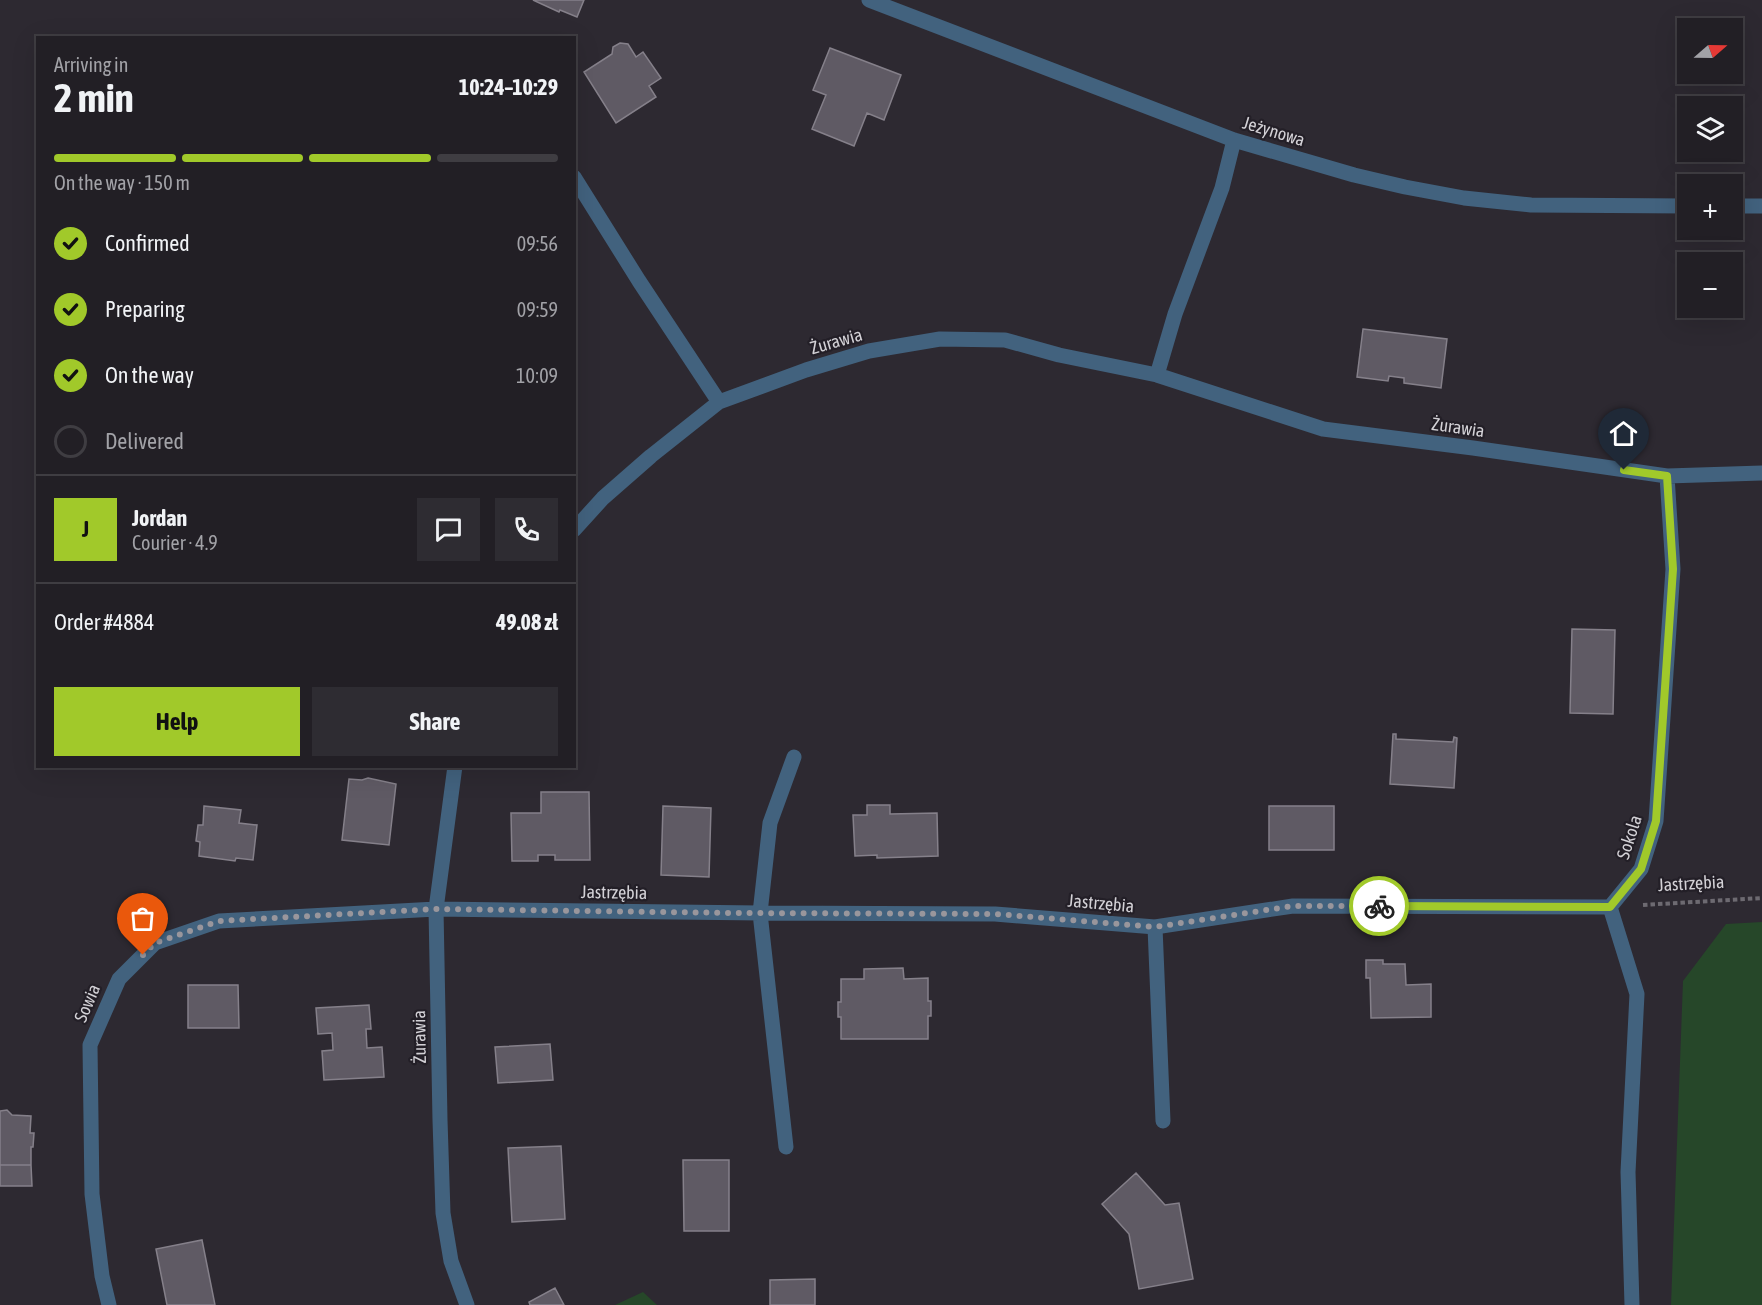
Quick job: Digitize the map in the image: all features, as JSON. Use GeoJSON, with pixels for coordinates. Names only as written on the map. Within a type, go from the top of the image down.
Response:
{"type":"FeatureCollection","features":[{"type":"Feature","properties":{"kind":"street","name":"Jeżynowa"},"geometry":{"type":"LineString","coordinates":[[869,0],[1234,140],[1354,176],[1464,198],[1531,205],[1677,206]]}},
{"type":"Feature","properties":{"kind":"street"},"geometry":{"type":"LineString","coordinates":[[1157,375],[1175,314],[1222,188],[1234,140]]}},
{"type":"Feature","properties":{"kind":"street"},"geometry":{"type":"LineString","coordinates":[[576,180],[719,402]]}},
{"type":"Feature","properties":{"kind":"street"},"geometry":{"type":"LineString","coordinates":[[1743,206],[1762,206]]}},
{"type":"Feature","properties":{"kind":"street","name":"Żurawia"},"geometry":{"type":"LineString","coordinates":[[576,528],[611,491],[719,402],[806,370],[869,351],[940,339],[1005,340],[1059,355],[1157,375],[1323,429],[1667,476],[1762,473]]}},
{"type":"Feature","properties":{"kind":"street","name":"Sokola"},"geometry":{"type":"LineString","coordinates":[[1610,907],[1641,869],[1656,821],[1673,569],[1667,476]]}},
{"type":"Feature","properties":{"kind":"street"},"geometry":{"type":"LineString","coordinates":[[786,1148],[760,913],[770,823],[795,758]]}},
{"type":"Feature","properties":{"kind":"street","name":"Żurawia"},"geometry":{"type":"LineString","coordinates":[[455,768],[436,909],[440,1120],[443,1213],[451,1262],[467,1305]]}},
{"type":"Feature","properties":{"kind":"street","name":"Jastrzębia"},"geometry":{"type":"LineString","coordinates":[[436,909],[995,914],[1155,927],[1293,906],[1610,907]]}},
{"type":"Feature","properties":{"kind":"street"},"geometry":{"type":"LineString","coordinates":[[1610,907],[1637,994],[1628,1172],[1632,1305]]}},
{"type":"Feature","properties":{"kind":"street","name":"Sowia"},"geometry":{"type":"LineString","coordinates":[[109,1305],[102,1276],[92,1194],[90,1045],[118,980],[155,943],[219,921],[436,909]]}},
{"type":"Feature","properties":{"kind":"street"},"geometry":{"type":"LineString","coordinates":[[1155,927],[1163,1121]]}},
{"type":"Feature","properties":{"kind":"path","name":"Jastrzębia"},"geometry":{"type":"LineString","coordinates":[[1610,907],[1762,898]]}},
{"type":"Feature","properties":{"kind":"green space"},"geometry":{"type":"Polygon","coordinates":[[[1762,922],[1762,1305],[1671,1305],[1683,981],[1726,924],[1762,922]]]}},
{"type":"Feature","properties":{"kind":"green space"},"geometry":{"type":"Polygon","coordinates":[[[643,1292],[657,1305],[615,1305],[643,1292]]]}},
{"type":"Feature","properties":{"kind":"building"},"geometry":{"type":"Polygon","coordinates":[[[533,0],[584,0],[577,17],[560,10],[559,12],[533,0]]]}},
{"type":"Feature","properties":{"kind":"building"},"geometry":{"type":"Polygon","coordinates":[[[620,43],[628,44],[636,57],[643,52],[661,78],[649,86],[656,97],[616,123],[584,72],[612,54],[613,47],[620,43]]]}},
{"type":"Feature","properties":{"kind":"building"},"geometry":{"type":"Polygon","coordinates":[[[830,48],[901,75],[884,120],[867,113],[854,146],[812,129],[826,95],[813,90],[830,48]]]}},
{"type":"Feature","properties":{"kind":"building"},"geometry":{"type":"Polygon","coordinates":[[[1363,329],[1447,339],[1441,388],[1404,383],[1404,378],[1389,376],[1388,381],[1357,377],[1363,329]]]}},
{"type":"Feature","properties":{"kind":"building"},"geometry":{"type":"Polygon","coordinates":[[[1572,629],[1615,630],[1613,714],[1570,713],[1572,629]]]}},
{"type":"Feature","properties":{"kind":"building"},"geometry":{"type":"Polygon","coordinates":[[[1393,734],[1396,734],[1396,739],[1453,742],[1454,737],[1457,738],[1454,788],[1390,784],[1393,734]]]}},
{"type":"Feature","properties":{"kind":"building"},"geometry":{"type":"Polygon","coordinates":[[[368,778],[396,784],[389,845],[342,840],[349,779],[368,778]]]}},
{"type":"Feature","properties":{"kind":"building"},"geometry":{"type":"Polygon","coordinates":[[[541,792],[589,792],[590,860],[555,860],[555,855],[538,855],[538,861],[512,861],[511,813],[541,813],[541,792]]]}},
{"type":"Feature","properties":{"kind":"building"},"geometry":{"type":"Polygon","coordinates":[[[867,805],[890,805],[890,814],[937,813],[938,856],[877,858],[877,855],[855,856],[853,815],[867,815],[867,805]]]}},
{"type":"Feature","properties":{"kind":"building"},"geometry":{"type":"Polygon","coordinates":[[[204,806],[241,810],[239,823],[257,825],[253,860],[236,858],[235,861],[199,856],[200,842],[196,841],[198,825],[203,825],[204,806]]]}},
{"type":"Feature","properties":{"kind":"building"},"geometry":{"type":"Polygon","coordinates":[[[663,806],[711,808],[709,877],[661,875],[663,806]]]}},
{"type":"Feature","properties":{"kind":"building"},"geometry":{"type":"Polygon","coordinates":[[[1269,806],[1334,806],[1334,850],[1269,850],[1269,806]]]}},
{"type":"Feature","properties":{"kind":"building"},"geometry":{"type":"Polygon","coordinates":[[[1366,960],[1383,960],[1383,964],[1405,964],[1406,985],[1431,984],[1431,1017],[1371,1018],[1370,978],[1366,978],[1366,960]]]}},
{"type":"Feature","properties":{"kind":"building"},"geometry":{"type":"Polygon","coordinates":[[[903,968],[904,979],[928,978],[928,1001],[931,1001],[931,1016],[928,1016],[928,1039],[841,1039],[838,1002],[841,1002],[841,979],[864,979],[864,969],[903,968]]]}},
{"type":"Feature","properties":{"kind":"building"},"geometry":{"type":"Polygon","coordinates":[[[188,985],[238,985],[239,1028],[188,1028],[188,985]]]}},
{"type":"Feature","properties":{"kind":"building"},"geometry":{"type":"Polygon","coordinates":[[[369,1005],[371,1029],[366,1029],[367,1048],[382,1047],[384,1077],[324,1080],[322,1051],[333,1050],[332,1033],[318,1034],[316,1008],[369,1005]]]}},
{"type":"Feature","properties":{"kind":"building"},"geometry":{"type":"Polygon","coordinates":[[[550,1044],[553,1080],[498,1083],[495,1047],[550,1044]]]}},
{"type":"Feature","properties":{"kind":"building"},"geometry":{"type":"Polygon","coordinates":[[[7,1110],[12,1115],[31,1116],[30,1133],[34,1133],[31,1165],[0,1165],[0,1111],[7,1110]]]}},
{"type":"Feature","properties":{"kind":"building"},"geometry":{"type":"Polygon","coordinates":[[[561,1146],[565,1219],[512,1222],[508,1148],[561,1146]]]}},
{"type":"Feature","properties":{"kind":"building"},"geometry":{"type":"Polygon","coordinates":[[[683,1160],[729,1160],[729,1231],[684,1231],[683,1160]]]}},
{"type":"Feature","properties":{"kind":"building"},"geometry":{"type":"Polygon","coordinates":[[[0,1165],[31,1165],[32,1186],[0,1186],[0,1165]]]}},
{"type":"Feature","properties":{"kind":"building"},"geometry":{"type":"Polygon","coordinates":[[[1136,1173],[1165,1205],[1179,1203],[1193,1279],[1139,1289],[1129,1234],[1102,1204],[1136,1173]]]}},
{"type":"Feature","properties":{"kind":"building"},"geometry":{"type":"Polygon","coordinates":[[[202,1240],[215,1305],[167,1305],[156,1249],[202,1240]]]}},
{"type":"Feature","properties":{"kind":"building"},"geometry":{"type":"Polygon","coordinates":[[[815,1279],[815,1305],[770,1305],[770,1280],[815,1279]]]}},
{"type":"Feature","properties":{"kind":"building"},"geometry":{"type":"Polygon","coordinates":[[[555,1288],[564,1305],[530,1305],[529,1302],[555,1288]]]}},
{"type":"Feature","properties":{"kind":"way so far"},"geometry":{"type":"LineString","coordinates":[[143,955],[155,943],[219,921],[436,909],[995,914],[1155,927],[1293,906],[1379,906]]}},
{"type":"Feature","properties":{"kind":"route"},"geometry":{"type":"LineString","coordinates":[[1379,906],[1610,907],[1641,869],[1656,821],[1673,569],[1667,476],[1624,470]]}}]}
